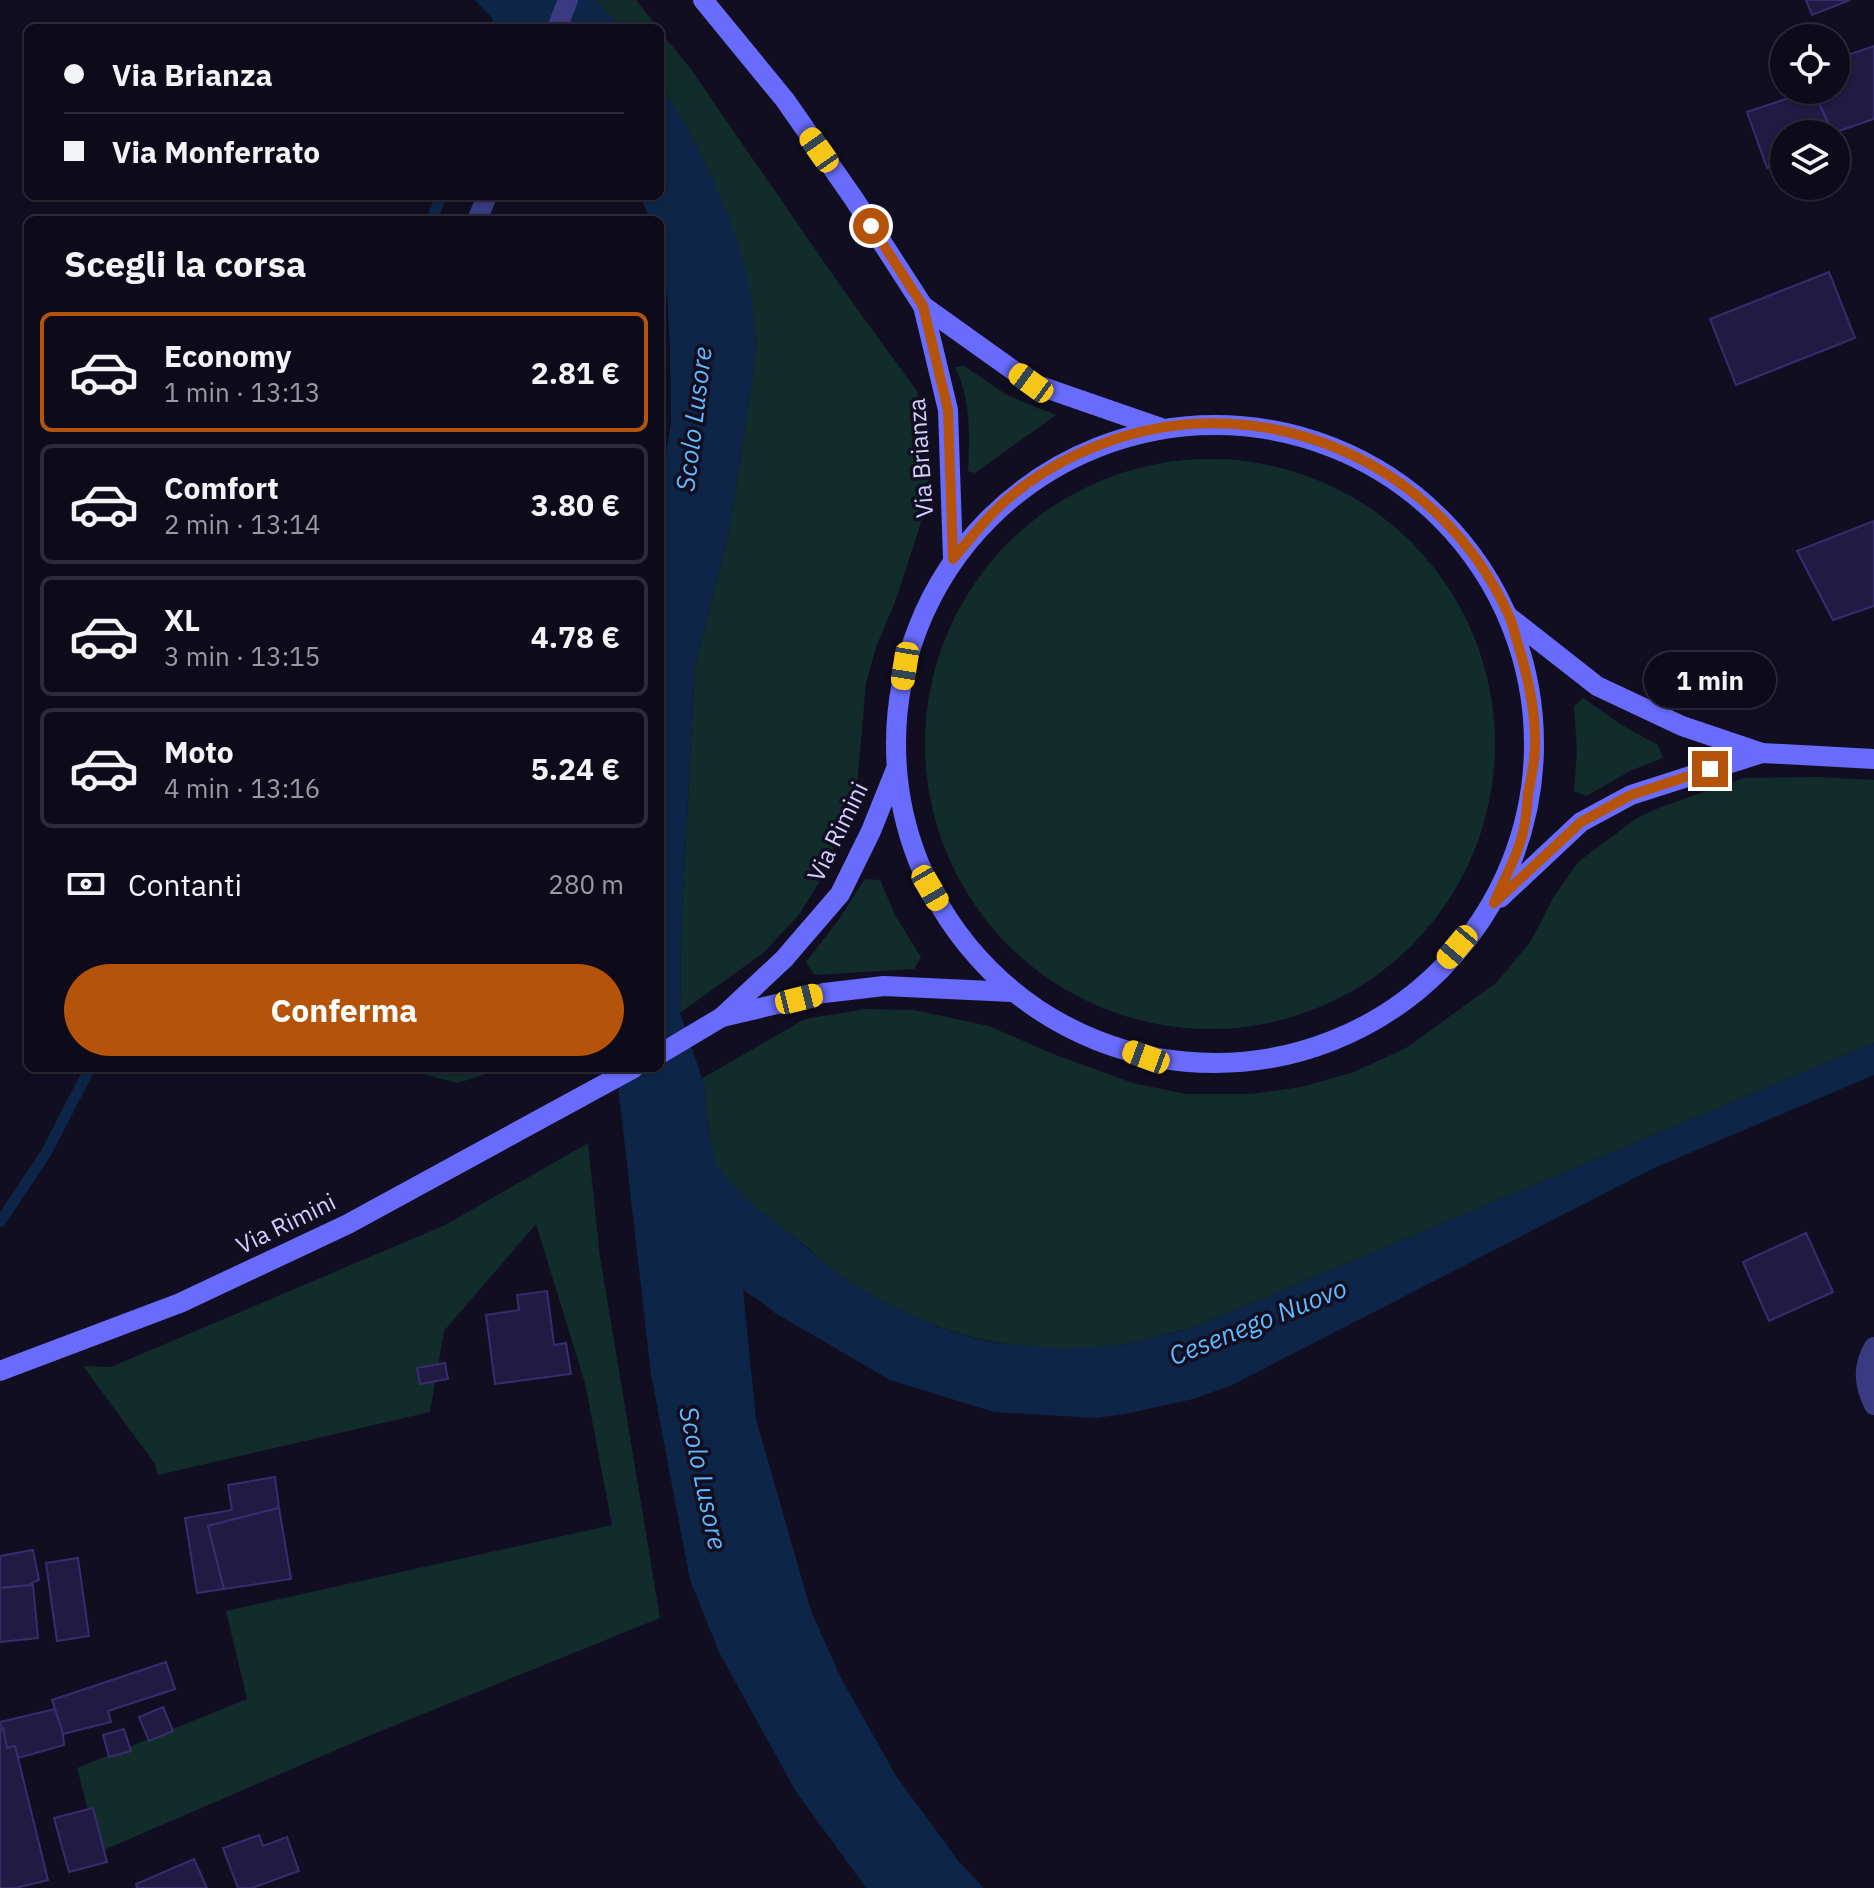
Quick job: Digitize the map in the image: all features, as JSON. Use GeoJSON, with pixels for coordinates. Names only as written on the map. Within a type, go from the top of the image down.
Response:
{"type":"FeatureCollection","features":[{"type":"Feature","properties":{"kind":"main road","name":"Via Brianza"},"geometry":{"type":"LineString","coordinates":[[703,0],[785,100],[923,306],[948,410],[953,559]]}},
{"type":"Feature","properties":{"kind":"main road","name":"Via Brianza"},"geometry":{"type":"LineString","coordinates":[[923,306],[1031,383],[1161,428]]}},
{"type":"Feature","properties":{"kind":"main road"},"geometry":{"type":"LineString","coordinates":[[1494,903],[1523,836],[1535,747],[1530,684],[1509,617],[1479,563],[1438,513],[1391,475],[1343,450],[1286,431],[1222,423],[1161,428],[1110,441],[1059,463],[1022,488],[990,516],[953,559],[921,618],[905,666],[896,721],[896,769],[902,812],[915,854],[951,924],[978,960],[1012,992],[1071,1030],[1146,1057],[1230,1065],[1309,1051],[1369,1026],[1420,992],[1494,903],[1581,822],[1631,795],[1762,753]]}},
{"type":"Feature","properties":{"kind":"main road"},"geometry":{"type":"LineString","coordinates":[[1509,617],[1597,686],[1682,726],[1762,753],[1874,759]]}},
{"type":"Feature","properties":{"kind":"main road","name":"Via Rimini"},"geometry":{"type":"LineString","coordinates":[[664,1052],[722,1017],[784,959],[840,894],[871,831],[896,769]]}},
{"type":"Feature","properties":{"kind":"main road","name":"Via Rimini"},"geometry":{"type":"LineString","coordinates":[[722,1017],[824,993],[884,986],[1012,992]]}},
{"type":"Feature","properties":{"kind":"main road","name":"Via Rimini"},"geometry":{"type":"LineString","coordinates":[[0,1371],[180,1303],[348,1224],[627,1072]]}},
{"type":"Feature","properties":{"kind":"street"},"geometry":{"type":"LineString","coordinates":[[559,24],[568,0]]}},
{"type":"Feature","properties":{"kind":"street"},"geometry":{"type":"LineString","coordinates":[[1870,1354],[1866,1380],[1874,1405]]}},
{"type":"Feature","properties":{"kind":"green space"},"geometry":{"type":"Polygon","coordinates":[[[595,0],[636,0],[655,24],[618,24],[595,0]]]}},
{"type":"Feature","properties":{"kind":"green space"},"geometry":{"type":"Polygon","coordinates":[[[664,36],[690,68],[917,391],[929,451],[928,489],[919,529],[866,683],[857,786],[824,874],[799,915],[763,953],[680,1013],[681,933],[695,666],[729,532],[756,351],[754,320],[714,181],[687,127],[664,90],[664,36]]]}},
{"type":"Feature","properties":{"kind":"green space"},"geometry":{"type":"Polygon","coordinates":[[[964,366],[1007,395],[1056,415],[975,473],[968,471],[967,405],[955,367],[964,366]]]}},
{"type":"Feature","properties":{"kind":"green space"},"geometry":{"type":"Polygon","coordinates":[[[1210,459],[1266,465],[1319,481],[1368,507],[1411,543],[1447,586],[1473,635],[1489,688],[1495,744],[1489,800],[1473,853],[1447,902],[1411,945],[1368,981],[1319,1007],[1266,1023],[1210,1029],[1154,1023],[1101,1007],[1052,981],[1009,945],[973,902],[947,853],[931,800],[925,744],[931,688],[947,635],[973,586],[1009,543],[1052,507],[1101,481],[1154,465],[1210,459]]]}},
{"type":"Feature","properties":{"kind":"green space"},"geometry":{"type":"Polygon","coordinates":[[[1583,698],[1658,745],[1663,758],[1630,771],[1587,796],[1574,791],[1577,750],[1574,706],[1583,698]]]}},
{"type":"Feature","properties":{"kind":"green space"},"geometry":{"type":"Polygon","coordinates":[[[1744,778],[1874,780],[1874,1043],[1192,1328],[1120,1345],[1047,1348],[1012,1345],[944,1328],[879,1299],[841,1276],[746,1199],[715,1161],[701,1079],[805,1019],[866,1009],[914,1010],[989,1026],[1053,1054],[1133,1083],[1186,1094],[1250,1094],[1301,1087],[1354,1072],[1406,1048],[1496,983],[1531,941],[1553,898],[1578,862],[1637,818],[1744,778]]]}},
{"type":"Feature","properties":{"kind":"green space"},"geometry":{"type":"Polygon","coordinates":[[[865,879],[880,880],[895,915],[921,957],[914,969],[814,975],[806,962],[865,879]]]}},
{"type":"Feature","properties":{"kind":"green space"},"geometry":{"type":"Polygon","coordinates":[[[415,1072],[492,1072],[458,1083],[415,1072]]]}},
{"type":"Feature","properties":{"kind":"green space"},"geometry":{"type":"Polygon","coordinates":[[[588,1143],[600,1257],[660,1618],[371,1735],[99,1852],[77,1768],[247,1699],[226,1611],[612,1525],[585,1383],[536,1224],[444,1331],[430,1412],[158,1475],[155,1464],[83,1366],[111,1367],[445,1225],[588,1143]]]}},
{"type":"Feature","properties":{"kind":"water"},"geometry":{"type":"Polygon","coordinates":[[[475,0],[595,0],[618,24],[493,24],[492,18],[475,0]]]}},
{"type":"Feature","properties":{"kind":"water"},"geometry":{"type":"Polygon","coordinates":[[[664,90],[687,127],[714,181],[736,236],[749,282],[756,351],[729,532],[695,666],[681,933],[680,1013],[704,1084],[708,1127],[717,1166],[744,1197],[845,1279],[886,1303],[938,1327],[973,1338],[1062,1349],[1122,1345],[1192,1328],[1874,1043],[1874,1075],[1652,1169],[1230,1386],[1193,1399],[1125,1414],[1096,1418],[994,1412],[890,1380],[775,1313],[743,1290],[756,1419],[811,1611],[841,1678],[896,1776],[960,1863],[984,1888],[866,1888],[795,1790],[719,1652],[690,1580],[651,1374],[616,1072],[664,1072],[664,466],[671,422],[670,350],[664,274],[664,216],[648,216],[642,200],[664,200],[664,90]]]}},
{"type":"Feature","properties":{"kind":"building"},"geometry":{"type":"Polygon","coordinates":[[[1806,0],[1850,0],[1812,15],[1806,0]]]}},
{"type":"Feature","properties":{"kind":"building"},"geometry":{"type":"Polygon","coordinates":[[[1874,46],[1874,119],[1850,127],[1850,120],[1827,120],[1820,104],[1850,104],[1850,54],[1874,46]]]}},
{"type":"Feature","properties":{"kind":"building"},"geometry":{"type":"Polygon","coordinates":[[[1771,104],[1819,104],[1827,120],[1770,120],[1770,167],[1767,168],[1747,112],[1771,104]]]}},
{"type":"Feature","properties":{"kind":"building"},"geometry":{"type":"Polygon","coordinates":[[[1829,272],[1855,338],[1736,385],[1710,319],[1829,272]]]}},
{"type":"Feature","properties":{"kind":"building"},"geometry":{"type":"Polygon","coordinates":[[[1874,521],[1874,606],[1833,620],[1797,551],[1874,521]]]}},
{"type":"Feature","properties":{"kind":"building"},"geometry":{"type":"Polygon","coordinates":[[[1806,1233],[1833,1292],[1769,1321],[1743,1262],[1806,1233]]]}},
{"type":"Feature","properties":{"kind":"building"},"geometry":{"type":"Polygon","coordinates":[[[547,1291],[554,1345],[566,1343],[571,1374],[495,1384],[486,1315],[519,1310],[517,1295],[547,1291]]]}},
{"type":"Feature","properties":{"kind":"building"},"geometry":{"type":"Polygon","coordinates":[[[445,1363],[448,1379],[420,1384],[417,1368],[445,1363]]]}},
{"type":"Feature","properties":{"kind":"building"},"geometry":{"type":"Polygon","coordinates":[[[275,1477],[279,1508],[208,1526],[224,1589],[197,1593],[185,1518],[232,1510],[228,1485],[275,1477]]]}},
{"type":"Feature","properties":{"kind":"building"},"geometry":{"type":"Polygon","coordinates":[[[279,1508],[291,1579],[224,1589],[208,1526],[279,1508]]]}},
{"type":"Feature","properties":{"kind":"building"},"geometry":{"type":"Polygon","coordinates":[[[33,1550],[39,1580],[28,1585],[0,1588],[0,1556],[33,1550]]]}},
{"type":"Feature","properties":{"kind":"building"},"geometry":{"type":"Polygon","coordinates":[[[78,1558],[89,1636],[57,1641],[46,1563],[78,1558]]]}},
{"type":"Feature","properties":{"kind":"building"},"geometry":{"type":"Polygon","coordinates":[[[33,1585],[38,1638],[0,1642],[0,1588],[33,1585]]]}},
{"type":"Feature","properties":{"kind":"building"},"geometry":{"type":"Polygon","coordinates":[[[166,1662],[175,1689],[108,1711],[111,1722],[63,1734],[52,1700],[166,1662]]]}},
{"type":"Feature","properties":{"kind":"building"},"geometry":{"type":"Polygon","coordinates":[[[163,1707],[173,1731],[149,1741],[139,1717],[163,1707]]]}},
{"type":"Feature","properties":{"kind":"building"},"geometry":{"type":"Polygon","coordinates":[[[55,1709],[64,1745],[18,1758],[15,1746],[7,1748],[0,1722],[55,1709]]]}},
{"type":"Feature","properties":{"kind":"building"},"geometry":{"type":"Polygon","coordinates":[[[3,1728],[7,1748],[15,1746],[48,1880],[16,1888],[0,1888],[0,1729],[3,1728]]]}},
{"type":"Feature","properties":{"kind":"building"},"geometry":{"type":"Polygon","coordinates":[[[124,1729],[131,1751],[109,1757],[103,1735],[124,1729]]]}},
{"type":"Feature","properties":{"kind":"building"},"geometry":{"type":"Polygon","coordinates":[[[93,1808],[107,1862],[69,1872],[54,1818],[93,1808]]]}},
{"type":"Feature","properties":{"kind":"building"},"geometry":{"type":"Polygon","coordinates":[[[259,1835],[263,1846],[287,1837],[299,1871],[252,1888],[238,1888],[223,1848],[259,1835]]]}},
{"type":"Feature","properties":{"kind":"building"},"geometry":{"type":"Polygon","coordinates":[[[194,1859],[207,1888],[137,1888],[136,1884],[194,1859]]]}},
{"type":"Feature","properties":{"kind":"waterway"},"geometry":{"type":"LineString","coordinates":[[434,216],[440,200]]}},
{"type":"Feature","properties":{"kind":"waterway"},"geometry":{"type":"LineString","coordinates":[[0,1222],[46,1153],[88,1072]]}},
{"type":"Feature","properties":{"kind":"route"},"geometry":{"type":"LineString","coordinates":[[871,226],[923,306],[948,410],[953,559],[990,516],[1022,488],[1059,463],[1110,441],[1161,428],[1222,423],[1286,431],[1343,450],[1391,475],[1438,513],[1479,563],[1509,617],[1530,684],[1535,747],[1523,836],[1494,903],[1581,822],[1631,795],[1710,769]]}},
{"type":"Feature","properties":{"kind":"water label","name":"Scolo Lusore"},"geometry":{"type":"Point","coordinates":[694,419]}},
{"type":"Feature","properties":{"kind":"water label","name":"Cesenego Nuovo"},"geometry":{"type":"Point","coordinates":[1258,1322]}},
{"type":"Feature","properties":{"kind":"water label","name":"Scolo Lusore"},"geometry":{"type":"Point","coordinates":[703,1478]}}]}
